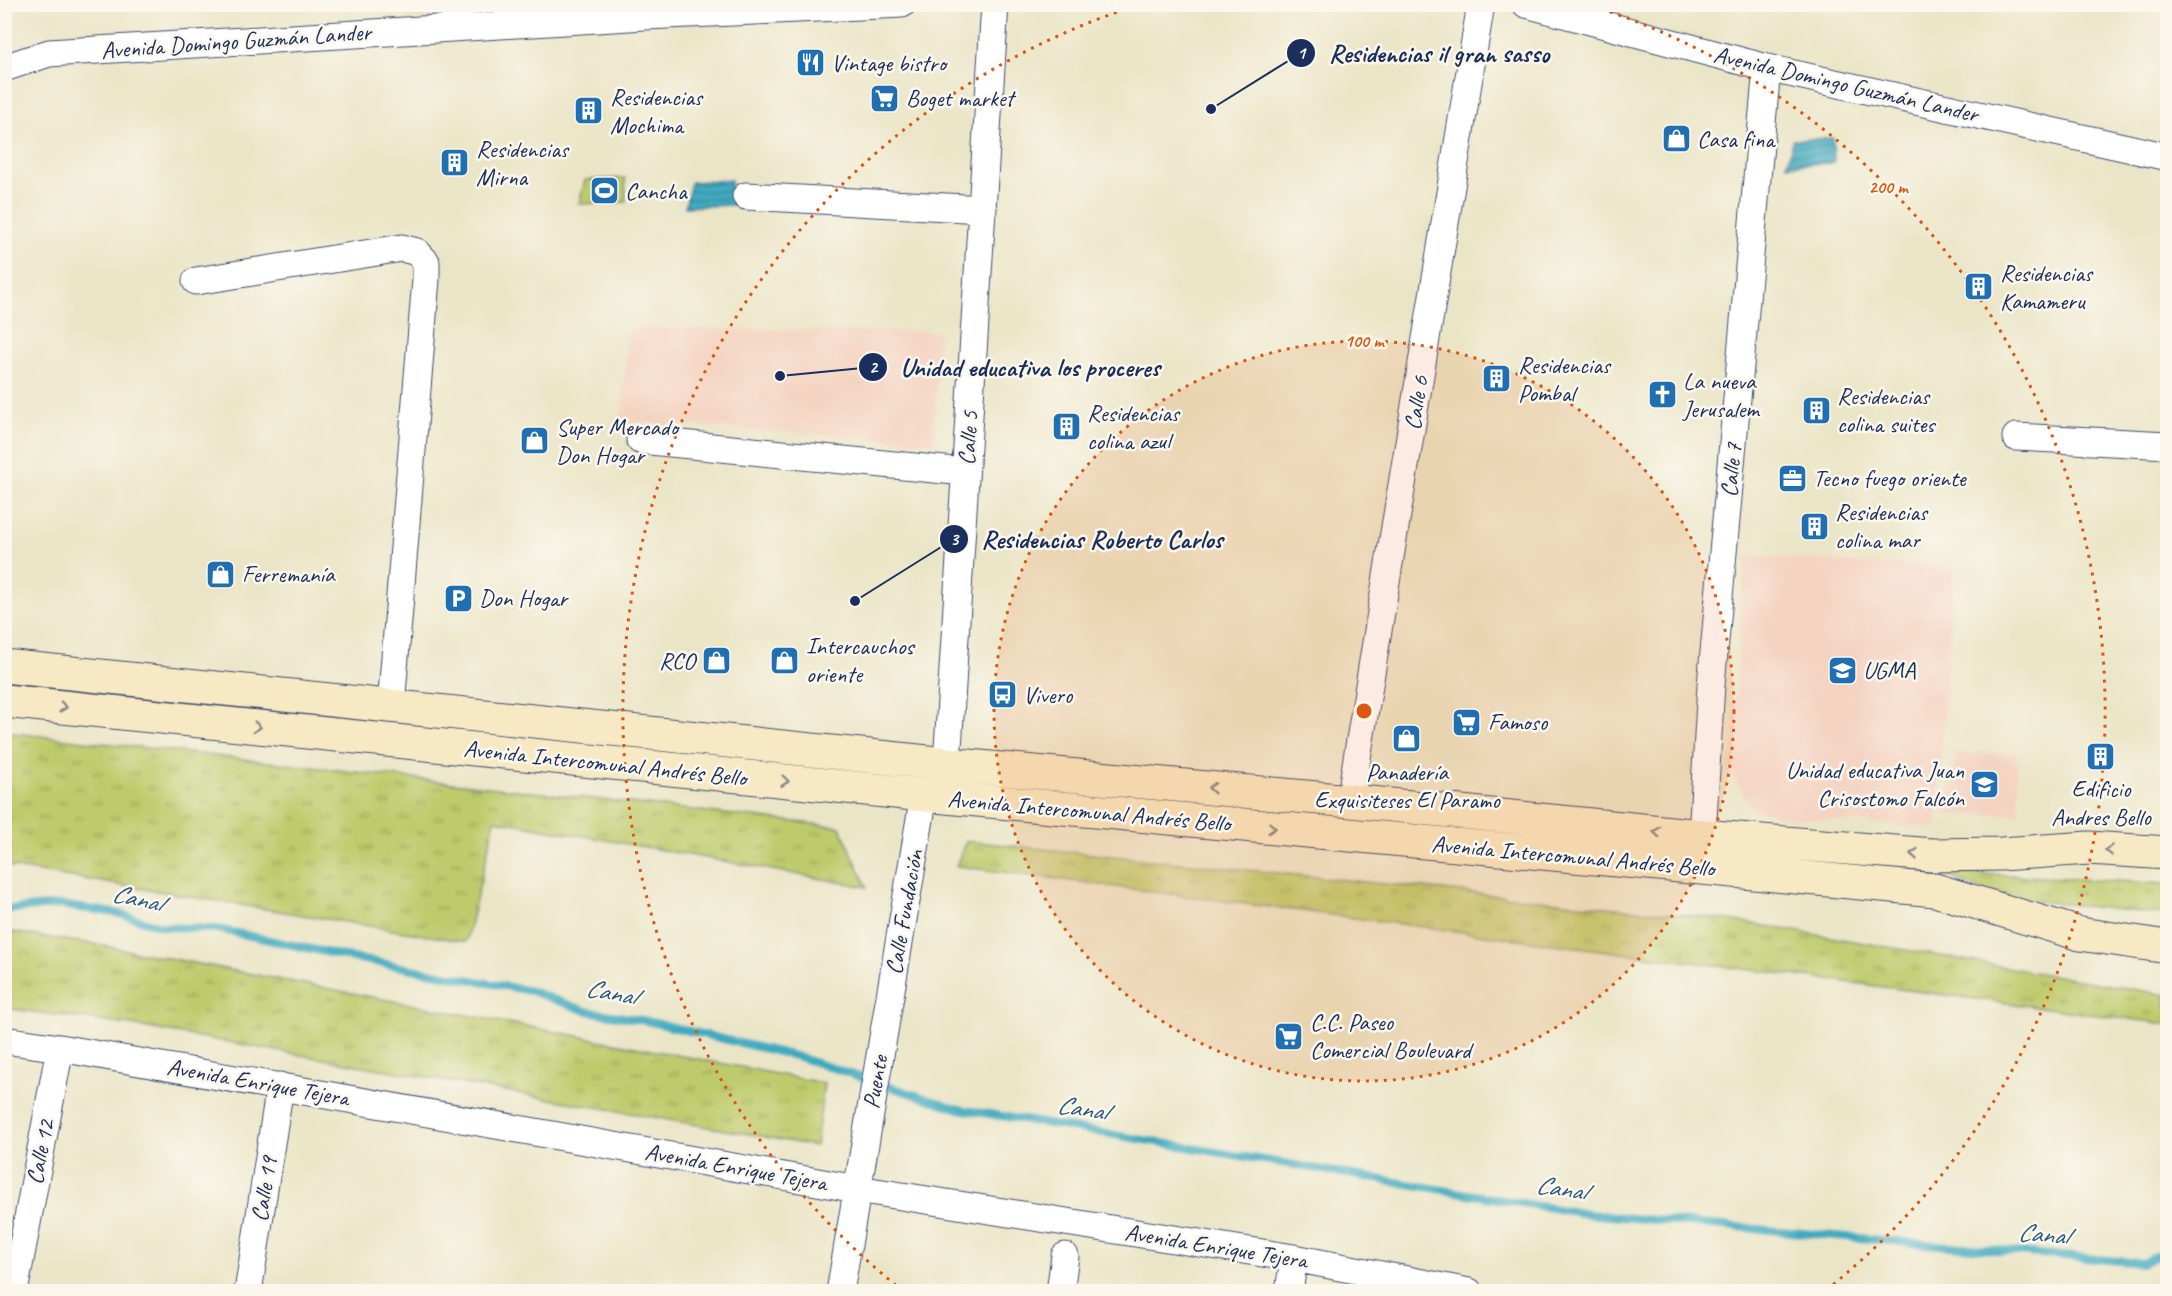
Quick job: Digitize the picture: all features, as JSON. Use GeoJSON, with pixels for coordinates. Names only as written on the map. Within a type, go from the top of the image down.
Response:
{"type":"FeatureCollection","features":[{"type":"Feature","properties":{"kind":"main road","name":"Avenida Intercomunal Andrés Bello"},"geometry":{"type":"LineString","coordinates":[[4,666],[947,764],[1702,836],[1932,855],[2001,855],[2089,849],[2168,853]]}},
{"type":"Feature","properties":{"kind":"main road","name":"Avenida Intercomunal Andrés Bello"},"geometry":{"type":"LineString","coordinates":[[4,702],[924,795],[1935,890],[2080,934],[2168,947]]}},
{"type":"Feature","properties":{"kind":"street","name":"Avenida Domingo Guzmán Lander"},"geometry":{"type":"LineString","coordinates":[[4,68],[49,53],[634,16],[902,4]]}},
{"type":"Feature","properties":{"kind":"street","name":"Calle 5"},"geometry":{"type":"LineString","coordinates":[[947,764],[995,4]]}},
{"type":"Feature","properties":{"kind":"street","name":"Calle 6"},"geometry":{"type":"LineString","coordinates":[[1350,801],[1481,4]]}},
{"type":"Feature","properties":{"kind":"street","name":"Avenida Domingo Guzmán Lander"},"geometry":{"type":"LineString","coordinates":[[1526,4],[1767,69],[2168,157]]}},
{"type":"Feature","properties":{"kind":"street","name":"Calle 7"},"geometry":{"type":"LineString","coordinates":[[1702,836],[1711,685],[1767,69]]}},
{"type":"Feature","properties":{"kind":"street"},"geometry":{"type":"LineString","coordinates":[[746,196],[983,209]]}},
{"type":"Feature","properties":{"kind":"street"},"geometry":{"type":"LineString","coordinates":[[196,281],[402,248],[417,252],[426,262],[391,706]]}},
{"type":"Feature","properties":{"kind":"street"},"geometry":{"type":"LineString","coordinates":[[2016,437],[2168,445]]}},
{"type":"Feature","properties":{"kind":"street"},"geometry":{"type":"LineString","coordinates":[[640,440],[965,472]]}},
{"type":"Feature","properties":{"kind":"street","name":"Calle Fundación"},"geometry":{"type":"LineString","coordinates":[[885,1029],[924,795]]}},
{"type":"Feature","properties":{"kind":"street","name":"Puente"},"geometry":{"type":"LineString","coordinates":[[857,1189],[885,1029]]}},
{"type":"Feature","properties":{"kind":"street","name":"Avenida Enrique Tejera"},"geometry":{"type":"LineString","coordinates":[[4,1040],[280,1086],[857,1189],[1294,1258],[1469,1292]]}},
{"type":"Feature","properties":{"kind":"street","name":"Calle 12"},"geometry":{"type":"LineString","coordinates":[[12,1277],[60,1048]]}},
{"type":"Feature","properties":{"kind":"street","name":"Calle 19"},"geometry":{"type":"LineString","coordinates":[[248,1292],[280,1086]]}},
{"type":"Feature","properties":{"kind":"street"},"geometry":{"type":"LineString","coordinates":[[840,1292],[857,1189]]}},
{"type":"Feature","properties":{"kind":"street"},"geometry":{"type":"LineString","coordinates":[[1060,1292],[1065,1256]]}},
{"type":"Feature","properties":{"kind":"street"},"geometry":{"type":"LineString","coordinates":[[1289,1292],[1294,1258]]}},
{"type":"Feature","properties":{"kind":"shaded area"},"geometry":{"type":"Polygon","coordinates":[[[629,328],[939,332],[933,442],[620,421],[629,328]]]}},
{"type":"Feature","properties":{"kind":"shaded area","name":"UGMA"},"geometry":{"type":"Polygon","coordinates":[[[1745,555],[1954,569],[1936,828],[1780,817],[1751,807],[1730,771],[1745,555]]]}},
{"type":"Feature","properties":{"kind":"shaded area","name":"Unidad educativa Juan Crisostomo Falcón"},"geometry":{"type":"Polygon","coordinates":[[[2016,753],[2020,814],[1947,815],[1956,754],[2016,753]]]}},
{"type":"Feature","properties":{"kind":"green space","name":"Cancha"},"geometry":{"type":"Polygon","coordinates":[[[625,178],[626,202],[579,204],[585,180],[625,178]]]}},
{"type":"Feature","properties":{"kind":"green space"},"geometry":{"type":"Polygon","coordinates":[[[5,732],[840,827],[867,887],[495,820],[466,942],[5,866],[5,732]]]}},
{"type":"Feature","properties":{"kind":"green space"},"geometry":{"type":"Polygon","coordinates":[[[966,841],[1724,919],[2167,995],[2167,1024],[956,866],[966,841]]]}},
{"type":"Feature","properties":{"kind":"green space"},"geometry":{"type":"Polygon","coordinates":[[[1934,871],[2167,884],[2167,915],[2001,897],[1934,871]]]}},
{"type":"Feature","properties":{"kind":"green space"},"geometry":{"type":"Polygon","coordinates":[[[4,931],[99,945],[824,1083],[816,1146],[131,1025],[5,1008],[4,931]]]}},
{"type":"Feature","properties":{"kind":"water"},"geometry":{"type":"Polygon","coordinates":[[[1833,138],[1834,163],[1787,165],[1793,140],[1833,138]]]}},
{"type":"Feature","properties":{"kind":"water"},"geometry":{"type":"Polygon","coordinates":[[[731,180],[732,205],[685,207],[691,182],[731,180]]]}},
{"type":"Feature","properties":{"kind":"waterway","name":"Canal"},"geometry":{"type":"LineString","coordinates":[[4,910],[60,905],[116,913],[164,927],[218,929],[353,958],[531,991],[586,1011],[642,1020],[795,1056],[870,1080]]}},
{"type":"Feature","properties":{"kind":"waterway","name":"Canal"},"geometry":{"type":"LineString","coordinates":[[881,1084],[959,1109],[1587,1214],[2142,1263],[2168,1251]]}},
{"type":"Feature","properties":{"kind":"place","name":"Vintage bistro"},"geometry":{"type":"Point","coordinates":[810,63]}},
{"type":"Feature","properties":{"kind":"place","name":"Boget market"},"geometry":{"type":"Point","coordinates":[885,98]}},
{"type":"Feature","properties":{"kind":"place","name":"Residencias il gran sasso"},"geometry":{"type":"Point","coordinates":[1211,109]}},
{"type":"Feature","properties":{"kind":"place","name":"Residencias Mochima"},"geometry":{"type":"Point","coordinates":[589,111]}},
{"type":"Feature","properties":{"kind":"place","name":"Casa fina"},"geometry":{"type":"Point","coordinates":[1676,139]}},
{"type":"Feature","properties":{"kind":"place","name":"Residencias Mirna"},"geometry":{"type":"Point","coordinates":[455,163]}},
{"type":"Feature","properties":{"kind":"place","name":"Cancha"},"geometry":{"type":"Point","coordinates":[604,191]}},
{"type":"Feature","properties":{"kind":"place","name":"Residencias Kamameru"},"geometry":{"type":"Point","coordinates":[1979,287]}},
{"type":"Feature","properties":{"kind":"place","name":"Unidad educativa los proceres"},"geometry":{"type":"Point","coordinates":[780,376]}},
{"type":"Feature","properties":{"kind":"place","name":"Residencias Pombal"},"geometry":{"type":"Point","coordinates":[1497,379]}},
{"type":"Feature","properties":{"kind":"place","name":"La nueva Jerusalem"},"geometry":{"type":"Point","coordinates":[1662,395]}},
{"type":"Feature","properties":{"kind":"place","name":"Residencias colina suites"},"geometry":{"type":"Point","coordinates":[1816,410]}},
{"type":"Feature","properties":{"kind":"place","name":"Residencias colina azul"},"geometry":{"type":"Point","coordinates":[1066,427]}},
{"type":"Feature","properties":{"kind":"place","name":"Super Mercado Don Hogar"},"geometry":{"type":"Point","coordinates":[535,441]}},
{"type":"Feature","properties":{"kind":"place","name":"Tecno fuego oriente"},"geometry":{"type":"Point","coordinates":[1792,478]}},
{"type":"Feature","properties":{"kind":"place","name":"Residencias colina mar"},"geometry":{"type":"Point","coordinates":[1814,526]}},
{"type":"Feature","properties":{"kind":"place","name":"Ferremanía"},"geometry":{"type":"Point","coordinates":[221,574]}},
{"type":"Feature","properties":{"kind":"place","name":"Don Hogar"},"geometry":{"type":"Point","coordinates":[458,598]}},
{"type":"Feature","properties":{"kind":"place","name":"Residencias Roberto Carlos"},"geometry":{"type":"Point","coordinates":[855,601]}},
{"type":"Feature","properties":{"kind":"place","name":"Intercauchos oriente"},"geometry":{"type":"Point","coordinates":[785,660]}},
{"type":"Feature","properties":{"kind":"place","name":"RCO"},"geometry":{"type":"Point","coordinates":[716,661]}},
{"type":"Feature","properties":{"kind":"place","name":"UGMA"},"geometry":{"type":"Point","coordinates":[1842,670]}},
{"type":"Feature","properties":{"kind":"place","name":"Vivero"},"geometry":{"type":"Point","coordinates":[1002,695]}},
{"type":"Feature","properties":{"kind":"place","name":"Famoso"},"geometry":{"type":"Point","coordinates":[1467,722]}},
{"type":"Feature","properties":{"kind":"place","name":"Panadería Exquisiteses El Paramo"},"geometry":{"type":"Point","coordinates":[1407,739]}},
{"type":"Feature","properties":{"kind":"place","name":"Edificio Andres Bello"},"geometry":{"type":"Point","coordinates":[2101,756]}},
{"type":"Feature","properties":{"kind":"place","name":"Unidad educativa Juan Crisostomo Falcón"},"geometry":{"type":"Point","coordinates":[1985,784]}},
{"type":"Feature","properties":{"kind":"place","name":"C.C. Paseo Comercial Boulevard"},"geometry":{"type":"Point","coordinates":[1289,1036]}}]}
